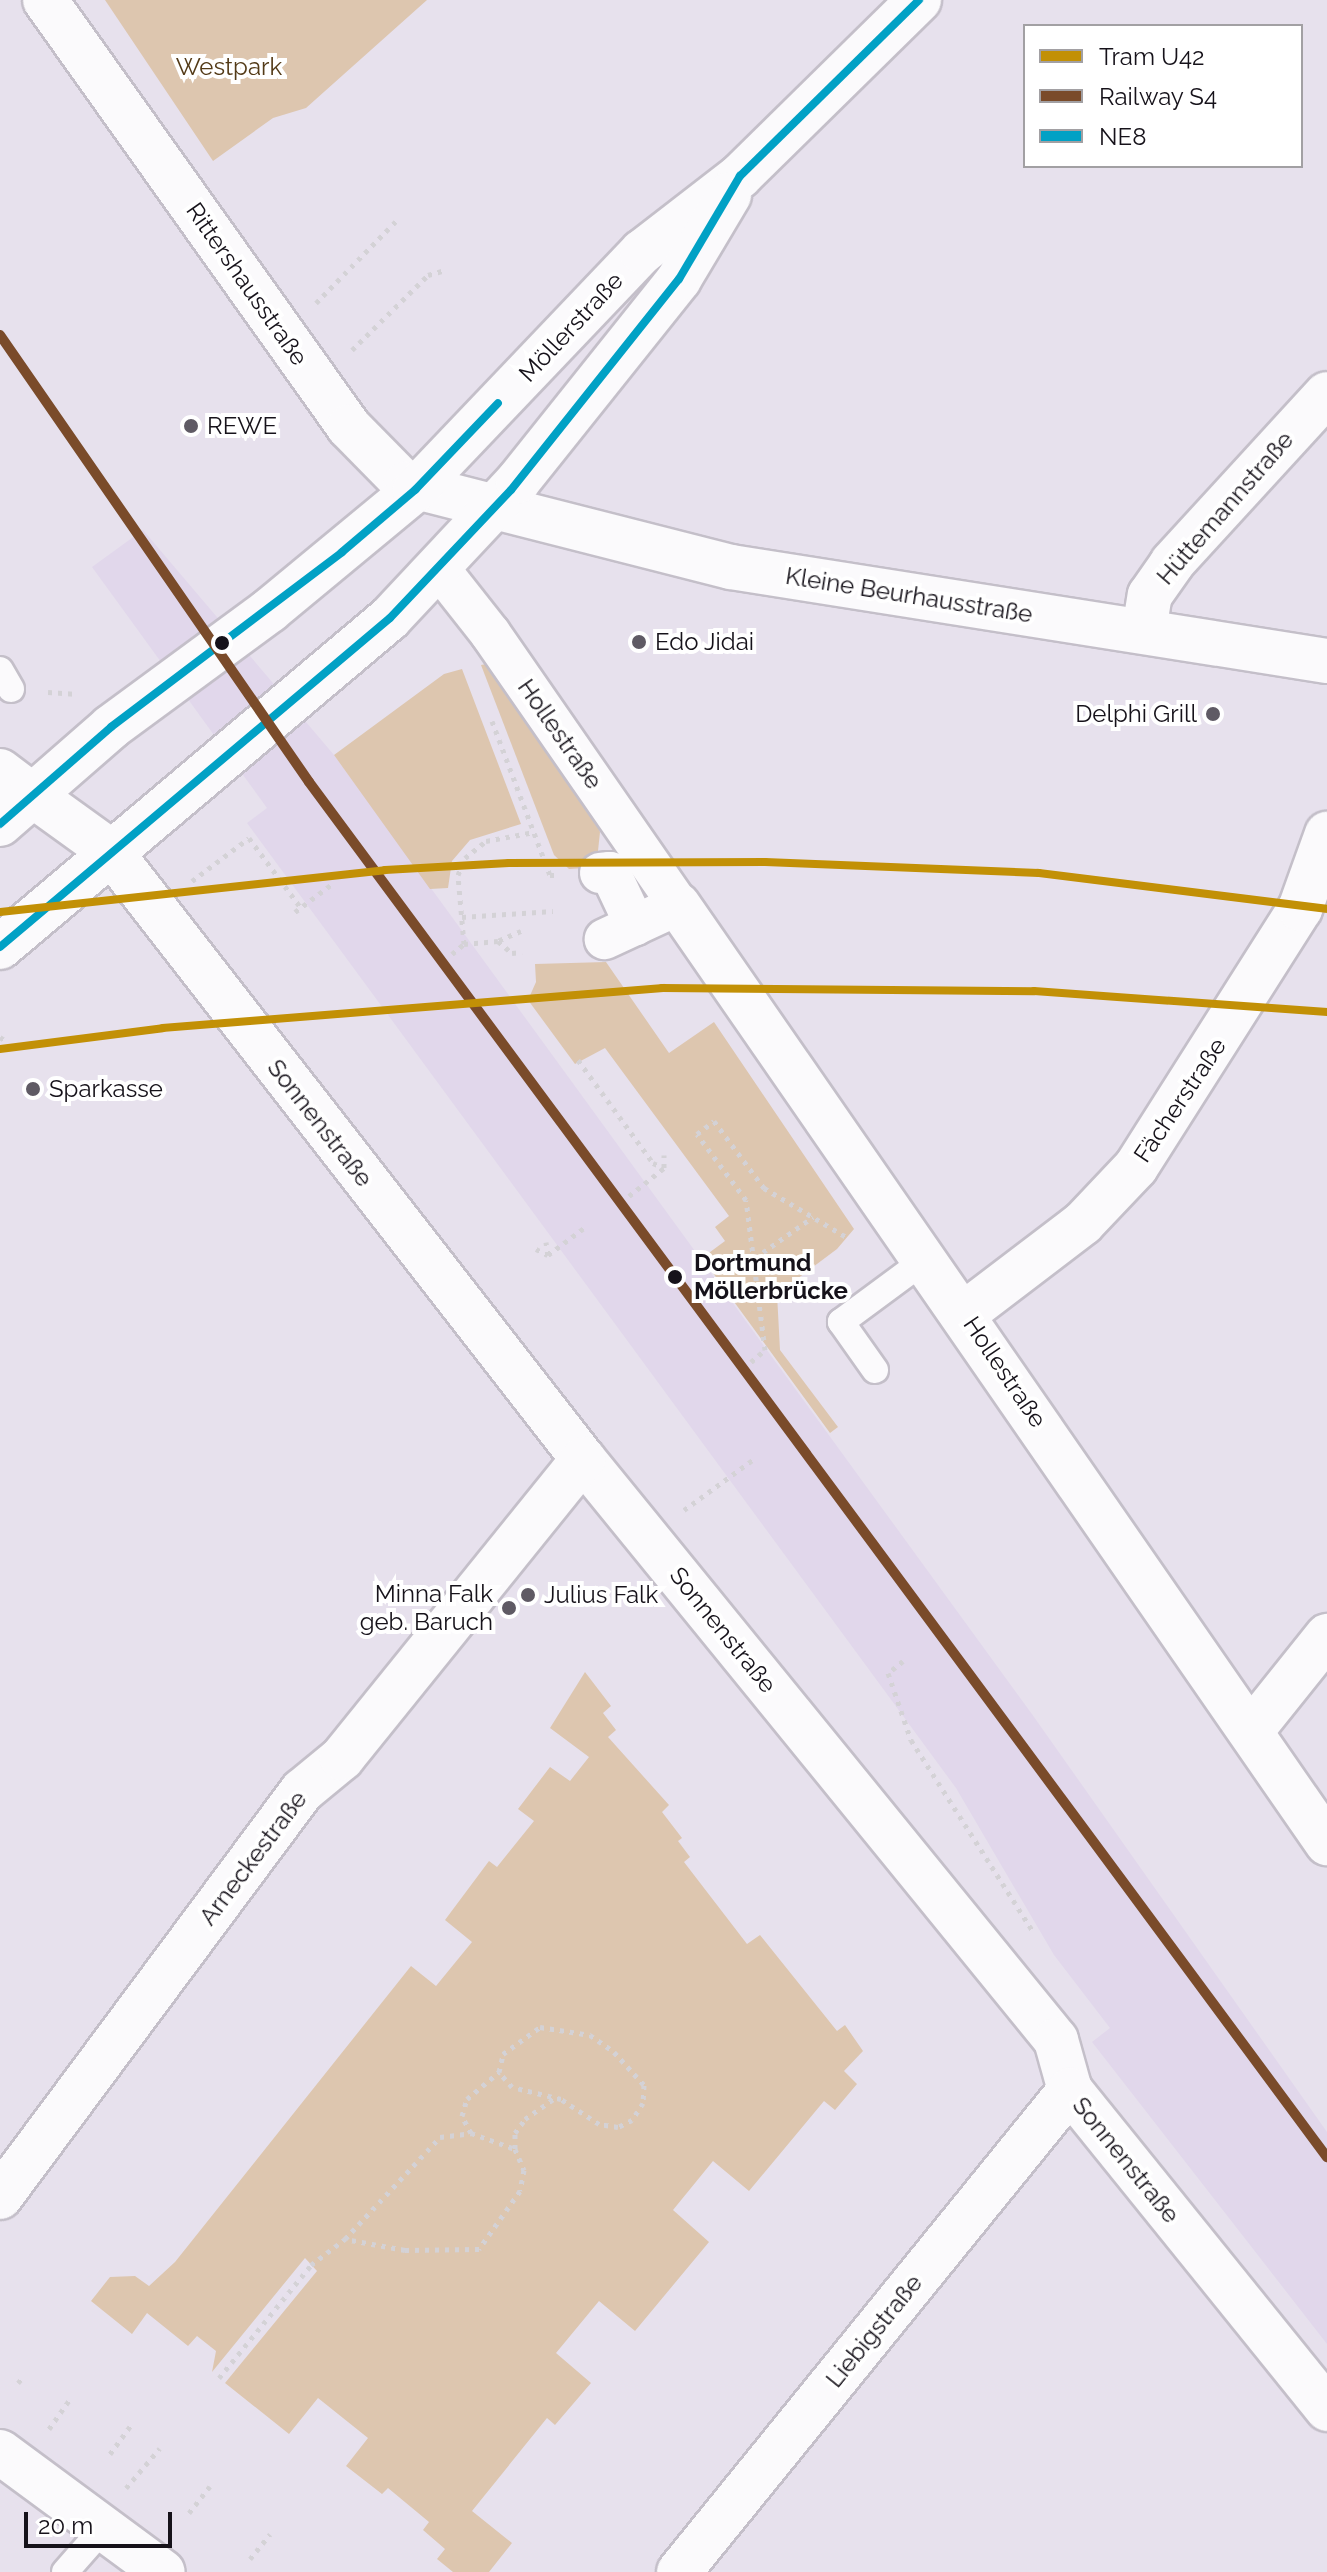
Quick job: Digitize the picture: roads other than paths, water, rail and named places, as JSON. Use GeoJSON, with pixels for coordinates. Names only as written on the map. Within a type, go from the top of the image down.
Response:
{"type":"FeatureCollection","features":[{"type":"Feature","properties":{"kind":"street","name":"Rittershausstraße"},"geometry":{"type":"LineString","coordinates":[[45,0],[349,427],[415,490]]}},
{"type":"Feature","properties":{"kind":"street","name":"Möllerstraße"},"geometry":{"type":"LineString","coordinates":[[0,824],[16,782],[111,727],[306,581],[415,490],[642,252],[740,176],[919,0]]}},
{"type":"Feature","properties":{"kind":"street","name":"Möllerstraße"},"geometry":{"type":"LineString","coordinates":[[0,947],[171,800],[358,648],[438,567],[494,508],[679,279],[740,176]]}},
{"type":"Feature","properties":{"kind":"street","name":"Hüttemannstraße"},"geometry":{"type":"LineString","coordinates":[[1144,631],[1150,595],[1172,563],[1327,394]]}},
{"type":"Feature","properties":{"kind":"street"},"geometry":{"type":"LineString","coordinates":[[415,490],[494,508]]}},
{"type":"Feature","properties":{"kind":"street","name":"Kleine Beurhausstraße"},"geometry":{"type":"LineString","coordinates":[[494,508],[731,567],[1327,661]]}},
{"type":"Feature","properties":{"kind":"street","name":"Hollestraße"},"geometry":{"type":"LineString","coordinates":[[438,567],[490,633],[965,1313],[1327,1843]]}},
{"type":"Feature","properties":{"kind":"street","name":"Sonnenstraße"},"geometry":{"type":"LineString","coordinates":[[16,782],[110,851],[583,1459],[1056,2040],[1070,2090],[1327,2409]]}},
{"type":"Feature","properties":{"kind":"street","name":"Fächerstraße"},"geometry":{"type":"LineString","coordinates":[[965,1313],[1083,1223],[1136,1167],[1300,909],[1327,834]]}},
{"type":"Feature","properties":{"kind":"street"},"geometry":{"type":"LineString","coordinates":[[600,873],[610,872],[620,932],[678,905]]}},
{"type":"Feature","properties":{"kind":"street","name":"Arneckestraße"},"geometry":{"type":"LineString","coordinates":[[0,2197],[302,1791],[342,1758],[583,1459]]}},
{"type":"Feature","properties":{"kind":"street"},"geometry":{"type":"LineString","coordinates":[[1251,1731],[1327,1636]]}},
{"type":"Feature","properties":{"kind":"street","name":"Liebigstraße"},"geometry":{"type":"LineString","coordinates":[[679,2572],[1070,2090]]}},
{"type":"Feature","properties":{"kind":"street"},"geometry":{"type":"LineString","coordinates":[[0,2452],[101,2531],[163,2572]]}},
{"type":"Feature","properties":{"kind":"lane"},"geometry":{"type":"LineString","coordinates":[[875,1370],[841,1322],[926,1259]]}},
{"type":"Feature","properties":{"kind":"lane"},"geometry":{"type":"LineString","coordinates":[[65,2572],[101,2531]]}},
{"type":"Feature","properties":{"kind":"tram line","name":"U42"},"geometry":{"type":"LineString","coordinates":[[0,912],[385,870],[509,863],[765,862],[1039,873],[1327,909]]}},
{"type":"Feature","properties":{"kind":"tram line","name":"U42"},"geometry":{"type":"LineString","coordinates":[[0,1049],[163,1028],[662,988],[1034,991],[1327,1012]]}},
{"type":"Feature","properties":{"kind":"rail line","name":"S4"},"geometry":{"type":"LineString","coordinates":[[0,335],[309,782],[1327,2157]]}},
{"type":"Feature","properties":{"kind":"place","name":"REWE"},"geometry":{"type":"Point","coordinates":[191,426]}},
{"type":"Feature","properties":{"kind":"place","name":"Edo Jidai"},"geometry":{"type":"Point","coordinates":[639,642]}},
{"type":"Feature","properties":{"kind":"place","name":"Delphi Grill"},"geometry":{"type":"Point","coordinates":[1213,714]}},
{"type":"Feature","properties":{"kind":"place","name":"Sparkasse"},"geometry":{"type":"Point","coordinates":[33,1089]}},
{"type":"Feature","properties":{"kind":"place","name":"Dortmund Möllerbrücke"},"geometry":{"type":"Point","coordinates":[675,1277]}},
{"type":"Feature","properties":{"kind":"place","name":"Julius Falk"},"geometry":{"type":"Point","coordinates":[528,1595]}},
{"type":"Feature","properties":{"kind":"place","name":"Minna Falk geb. Baruch"},"geometry":{"type":"Point","coordinates":[509,1608]}},
{"type":"Feature","properties":{"kind":"park label","name":"Westpark"},"geometry":{"type":"Point","coordinates":[229,67]}}]}
